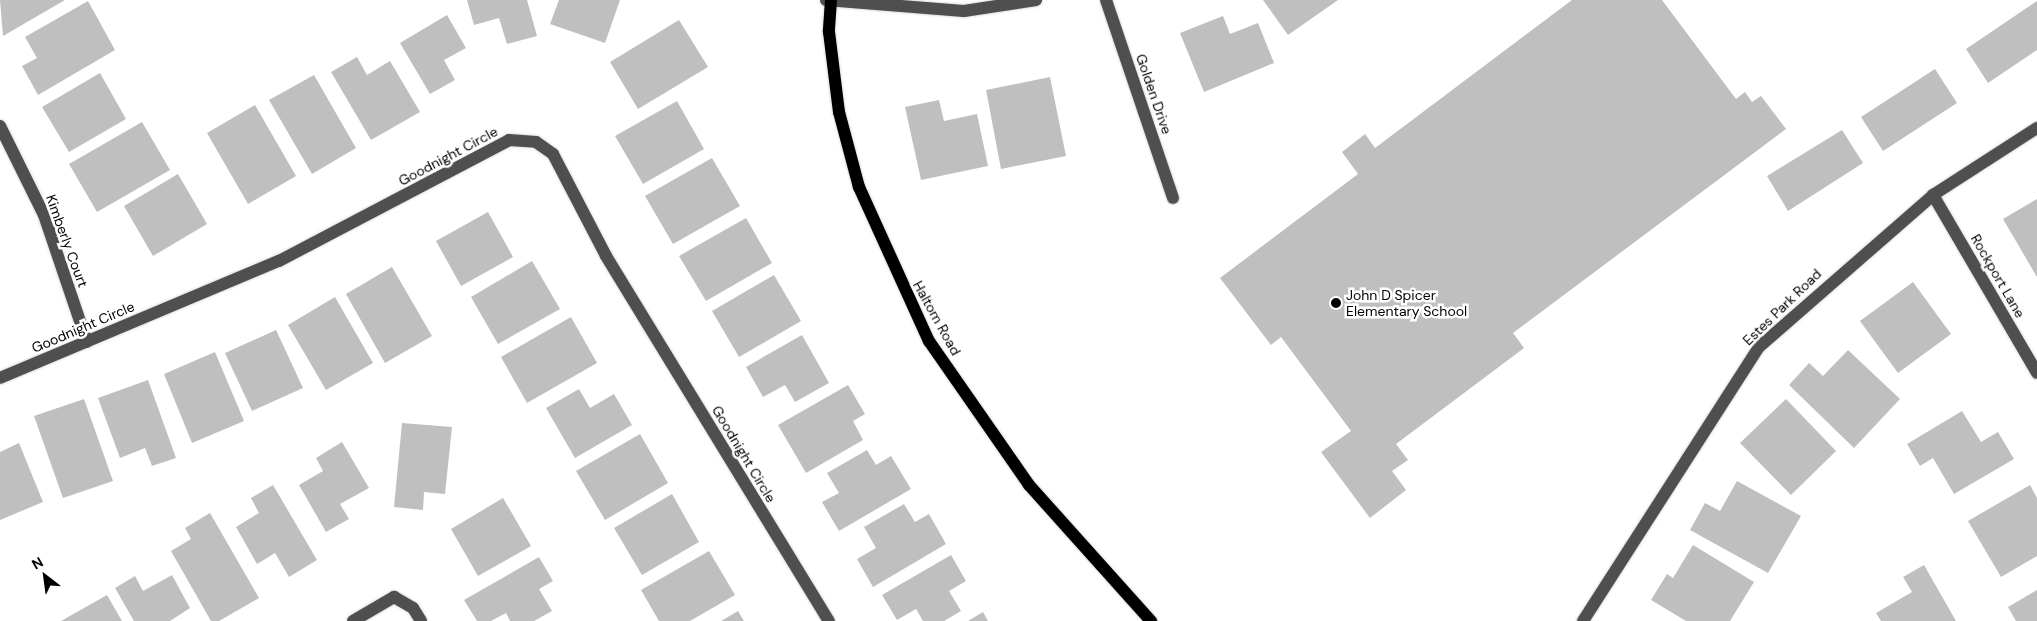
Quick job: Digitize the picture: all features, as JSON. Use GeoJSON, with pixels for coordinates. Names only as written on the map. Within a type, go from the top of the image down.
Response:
{"type":"FeatureCollection","features":[{"type":"Feature","properties":{"kind":"main road","name":"Haltom Road"},"geometry":{"type":"LineString","coordinates":[[829,0],[829,32],[839,112],[859,187],[929,341],[1030,485],[1151,621]]}},
{"type":"Feature","properties":{"kind":"street"},"geometry":{"type":"LineString","coordinates":[[829,0],[964,11],[1036,0]]}},
{"type":"Feature","properties":{"kind":"street","name":"Golden Drive"},"geometry":{"type":"LineString","coordinates":[[1106,0],[1174,198]]}},
{"type":"Feature","properties":{"kind":"street","name":"Kimberly Court"},"geometry":{"type":"LineString","coordinates":[[0,126],[44,215],[87,342]]}},
{"type":"Feature","properties":{"kind":"street","name":"Estes Park Road"},"geometry":{"type":"LineString","coordinates":[[1583,621],[1759,347],[1933,194],[2037,128]]}},
{"type":"Feature","properties":{"kind":"street","name":"Goodnight Circle"},"geometry":{"type":"LineString","coordinates":[[0,378],[279,260],[509,140],[536,142],[553,154],[606,256],[829,621]]}},
{"type":"Feature","properties":{"kind":"street","name":"Rockport Lane"},"geometry":{"type":"LineString","coordinates":[[1933,194],[2037,374]]}},
{"type":"Feature","properties":{"kind":"street"},"geometry":{"type":"LineString","coordinates":[[353,621],[394,597],[413,608],[421,621]]}},
{"type":"Feature","properties":{"kind":"building"},"geometry":{"type":"Polygon","coordinates":[[[0,0],[65,0],[3,36],[0,0]]]}},
{"type":"Feature","properties":{"kind":"building"},"geometry":{"type":"Polygon","coordinates":[[[467,0],[527,0],[537,36],[507,44],[499,18],[474,25],[467,0]]]}},
{"type":"Feature","properties":{"kind":"building"},"geometry":{"type":"Polygon","coordinates":[[[559,0],[620,0],[605,43],[550,24],[559,0]]]}},
{"type":"Feature","properties":{"kind":"building"},"geometry":{"type":"Polygon","coordinates":[[[1263,0],[1338,0],[1288,35],[1263,0]]]}},
{"type":"Feature","properties":{"kind":"building"},"geometry":{"type":"Polygon","coordinates":[[[1572,0],[1662,0],[1736,99],[1745,92],[1752,102],[1761,96],[1786,129],[1513,333],[1524,348],[1396,444],[1408,460],[1392,471],[1406,490],[1370,518],[1321,452],[1351,431],[1281,337],[1271,345],[1220,278],[1358,174],[1342,152],[1365,134],[1375,148],[1572,0]]]}},
{"type":"Feature","properties":{"kind":"building"},"geometry":{"type":"Polygon","coordinates":[[[88,1],[115,50],[38,95],[22,66],[37,58],[25,37],[88,1]]]}},
{"type":"Feature","properties":{"kind":"building"},"geometry":{"type":"Polygon","coordinates":[[[2037,1],[2037,50],[1988,83],[1966,49],[2037,1]]]}},
{"type":"Feature","properties":{"kind":"building"},"geometry":{"type":"Polygon","coordinates":[[[447,15],[466,48],[444,60],[455,80],[430,94],[400,43],[447,15]]]}},
{"type":"Feature","properties":{"kind":"building"},"geometry":{"type":"Polygon","coordinates":[[[1223,16],[1230,34],[1258,23],[1274,63],[1204,92],[1180,33],[1223,16]]]}},
{"type":"Feature","properties":{"kind":"building"},"geometry":{"type":"Polygon","coordinates":[[[679,20],[708,67],[638,109],[610,62],[679,20]]]}},
{"type":"Feature","properties":{"kind":"building"},"geometry":{"type":"Polygon","coordinates":[[[357,57],[367,75],[390,61],[420,112],[371,140],[331,72],[357,57]]]}},
{"type":"Feature","properties":{"kind":"building"},"geometry":{"type":"Polygon","coordinates":[[[1935,69],[1957,103],[1883,151],[1861,117],[1935,69]]]}},
{"type":"Feature","properties":{"kind":"building"},"geometry":{"type":"Polygon","coordinates":[[[100,73],[126,119],[69,152],[42,107],[100,73]]]}},
{"type":"Feature","properties":{"kind":"building"},"geometry":{"type":"Polygon","coordinates":[[[314,75],[356,148],[312,174],[269,100],[314,75]]]}},
{"type":"Feature","properties":{"kind":"building"},"geometry":{"type":"Polygon","coordinates":[[[1050,77],[1066,156],[1001,169],[986,90],[1050,77]]]}},
{"type":"Feature","properties":{"kind":"building"},"geometry":{"type":"Polygon","coordinates":[[[939,100],[944,121],[977,114],[988,166],[921,180],[905,107],[939,100]]]}},
{"type":"Feature","properties":{"kind":"building"},"geometry":{"type":"Polygon","coordinates":[[[677,101],[704,149],[643,184],[615,136],[677,101]]]}},
{"type":"Feature","properties":{"kind":"building"},"geometry":{"type":"Polygon","coordinates":[[[255,105],[296,176],[248,204],[207,133],[255,105]]]}},
{"type":"Feature","properties":{"kind":"building"},"geometry":{"type":"Polygon","coordinates":[[[142,122],[170,170],[97,212],[69,164],[142,122]]]}},
{"type":"Feature","properties":{"kind":"building"},"geometry":{"type":"Polygon","coordinates":[[[1842,130],[1863,163],[1788,211],[1767,176],[1842,130]]]}},
{"type":"Feature","properties":{"kind":"building"},"geometry":{"type":"Polygon","coordinates":[[[712,158],[740,206],[673,244],[645,196],[712,158]]]}},
{"type":"Feature","properties":{"kind":"building"},"geometry":{"type":"Polygon","coordinates":[[[178,174],[207,224],[153,256],[124,206],[178,174]]]}},
{"type":"Feature","properties":{"kind":"building"},"geometry":{"type":"Polygon","coordinates":[[[2037,199],[2037,277],[2003,219],[2037,199]]]}},
{"type":"Feature","properties":{"kind":"building"},"geometry":{"type":"Polygon","coordinates":[[[488,212],[513,257],[461,286],[436,241],[488,212]]]}},
{"type":"Feature","properties":{"kind":"building"},"geometry":{"type":"Polygon","coordinates":[[[746,218],[772,263],[706,301],[679,256],[746,218]]]}},
{"type":"Feature","properties":{"kind":"building"},"geometry":{"type":"Polygon","coordinates":[[[532,261],[560,309],[498,344],[471,297],[532,261]]]}},
{"type":"Feature","properties":{"kind":"building"},"geometry":{"type":"Polygon","coordinates":[[[392,267],[432,336],[385,363],[346,294],[392,267]]]}},
{"type":"Feature","properties":{"kind":"building"},"geometry":{"type":"Polygon","coordinates":[[[774,275],[801,321],[739,357],[712,311],[774,275]]]}},
{"type":"Feature","properties":{"kind":"building"},"geometry":{"type":"Polygon","coordinates":[[[1913,282],[1951,334],[1898,373],[1860,321],[1913,282]]]}},
{"type":"Feature","properties":{"kind":"building"},"geometry":{"type":"Polygon","coordinates":[[[335,297],[373,363],[326,390],[288,325],[335,297]]]}},
{"type":"Feature","properties":{"kind":"building"},"geometry":{"type":"Polygon","coordinates":[[[571,317],[597,363],[527,403],[501,357],[571,317]]]}},
{"type":"Feature","properties":{"kind":"building"},"geometry":{"type":"Polygon","coordinates":[[[276,330],[303,388],[252,411],[225,353],[276,330]]]}},
{"type":"Feature","properties":{"kind":"building"},"geometry":{"type":"Polygon","coordinates":[[[802,335],[829,383],[795,402],[785,385],[763,397],[746,367],[802,335]]]}},
{"type":"Feature","properties":{"kind":"building"},"geometry":{"type":"Polygon","coordinates":[[[1848,350],[1900,399],[1854,448],[1789,385],[1809,363],[1823,376],[1848,350]]]}},
{"type":"Feature","properties":{"kind":"building"},"geometry":{"type":"Polygon","coordinates":[[[215,352],[244,421],[192,443],[164,374],[215,352]]]}},
{"type":"Feature","properties":{"kind":"building"},"geometry":{"type":"Polygon","coordinates":[[[148,380],[176,458],[152,466],[145,448],[120,458],[98,398],[148,380]]]}},
{"type":"Feature","properties":{"kind":"building"},"geometry":{"type":"Polygon","coordinates":[[[848,385],[865,414],[853,421],[863,440],[806,473],[778,425],[848,385]]]}},
{"type":"Feature","properties":{"kind":"building"},"geometry":{"type":"Polygon","coordinates":[[[579,389],[590,408],[614,394],[632,425],[575,458],[546,408],[579,389]]]}},
{"type":"Feature","properties":{"kind":"building"},"geometry":{"type":"Polygon","coordinates":[[[84,399],[113,481],[63,498],[34,416],[84,399]]]}},
{"type":"Feature","properties":{"kind":"building"},"geometry":{"type":"Polygon","coordinates":[[[1786,399],[1836,451],[1791,495],[1740,443],[1786,399]]]}},
{"type":"Feature","properties":{"kind":"building"},"geometry":{"type":"Polygon","coordinates":[[[1962,411],[1981,442],[1998,432],[2014,459],[1954,494],[1933,458],[1920,466],[1907,444],[1962,411]]]}},
{"type":"Feature","properties":{"kind":"building"},"geometry":{"type":"Polygon","coordinates":[[[402,423],[452,427],[445,494],[424,492],[423,510],[394,507],[402,423]]]}},
{"type":"Feature","properties":{"kind":"building"},"geometry":{"type":"Polygon","coordinates":[[[640,434],[668,483],[605,520],[576,471],[640,434]]]}},
{"type":"Feature","properties":{"kind":"building"},"geometry":{"type":"Polygon","coordinates":[[[342,442],[369,488],[340,504],[349,519],[326,532],[299,485],[323,471],[316,458],[342,442]]]}},
{"type":"Feature","properties":{"kind":"building"},"geometry":{"type":"Polygon","coordinates":[[[19,443],[43,502],[0,520],[0,452],[19,443]]]}},
{"type":"Feature","properties":{"kind":"building"},"geometry":{"type":"Polygon","coordinates":[[[867,450],[876,465],[891,456],[911,489],[839,531],[822,502],[839,493],[827,473],[867,450]]]}},
{"type":"Feature","properties":{"kind":"building"},"geometry":{"type":"Polygon","coordinates":[[[1737,481],[1801,516],[1768,573],[1690,530],[1705,503],[1720,511],[1737,481]]]}},
{"type":"Feature","properties":{"kind":"building"},"geometry":{"type":"Polygon","coordinates":[[[273,485],[317,560],[289,577],[275,553],[257,564],[236,527],[259,513],[251,498],[273,485]]]}},
{"type":"Feature","properties":{"kind":"building"},"geometry":{"type":"Polygon","coordinates":[[[2030,485],[2037,498],[2037,556],[2001,577],[1968,521],[2030,485]]]}},
{"type":"Feature","properties":{"kind":"building"},"geometry":{"type":"Polygon","coordinates":[[[672,494],[699,542],[642,575],[614,528],[672,494]]]}},
{"type":"Feature","properties":{"kind":"building"},"geometry":{"type":"Polygon","coordinates":[[[503,498],[531,546],[478,576],[451,529],[503,498]]]}},
{"type":"Feature","properties":{"kind":"building"},"geometry":{"type":"Polygon","coordinates":[[[904,504],[915,522],[929,514],[946,544],[873,587],[857,559],[876,548],[864,527],[904,504]]]}},
{"type":"Feature","properties":{"kind":"building"},"geometry":{"type":"Polygon","coordinates":[[[210,513],[259,598],[219,621],[211,621],[171,551],[191,539],[185,528],[210,513]]]}},
{"type":"Feature","properties":{"kind":"building"},"geometry":{"type":"Polygon","coordinates":[[[1693,545],[1754,582],[1730,621],[1686,621],[1651,600],[1667,574],[1673,578],[1693,545]]]}},
{"type":"Feature","properties":{"kind":"building"},"geometry":{"type":"Polygon","coordinates":[[[709,551],[735,595],[690,621],[659,621],[641,590],[709,551]]]}},
{"type":"Feature","properties":{"kind":"building"},"geometry":{"type":"Polygon","coordinates":[[[951,555],[966,581],[949,591],[961,611],[944,621],[923,621],[916,609],[897,620],[882,595],[951,555]]]}},
{"type":"Feature","properties":{"kind":"building"},"geometry":{"type":"Polygon","coordinates":[[[539,557],[553,581],[539,589],[552,611],[534,621],[510,621],[506,613],[491,621],[477,621],[464,600],[539,557]]]}},
{"type":"Feature","properties":{"kind":"building"},"geometry":{"type":"Polygon","coordinates":[[[1924,565],[1956,621],[1881,621],[1876,613],[1912,592],[1903,577],[1924,565]]]}},
{"type":"Feature","properties":{"kind":"building"},"geometry":{"type":"Polygon","coordinates":[[[172,575],[190,608],[170,621],[134,621],[115,588],[135,576],[143,591],[172,575]]]}},
{"type":"Feature","properties":{"kind":"building"},"geometry":{"type":"Polygon","coordinates":[[[2037,590],[2037,621],[2016,621],[2008,607],[2037,590]]]}},
{"type":"Feature","properties":{"kind":"building"},"geometry":{"type":"Polygon","coordinates":[[[107,595],[122,621],[61,621],[107,595]]]}},
{"type":"Feature","properties":{"kind":"building"},"geometry":{"type":"Polygon","coordinates":[[[738,611],[744,621],[721,621],[738,611]]]}},
{"type":"Feature","properties":{"kind":"building"},"geometry":{"type":"Polygon","coordinates":[[[983,612],[988,621],[968,621],[983,612]]]}},
{"type":"Feature","properties":{"kind":"place","name":"John D Spicer Elementary School"},"geometry":{"type":"Point","coordinates":[1336,303]}}]}
